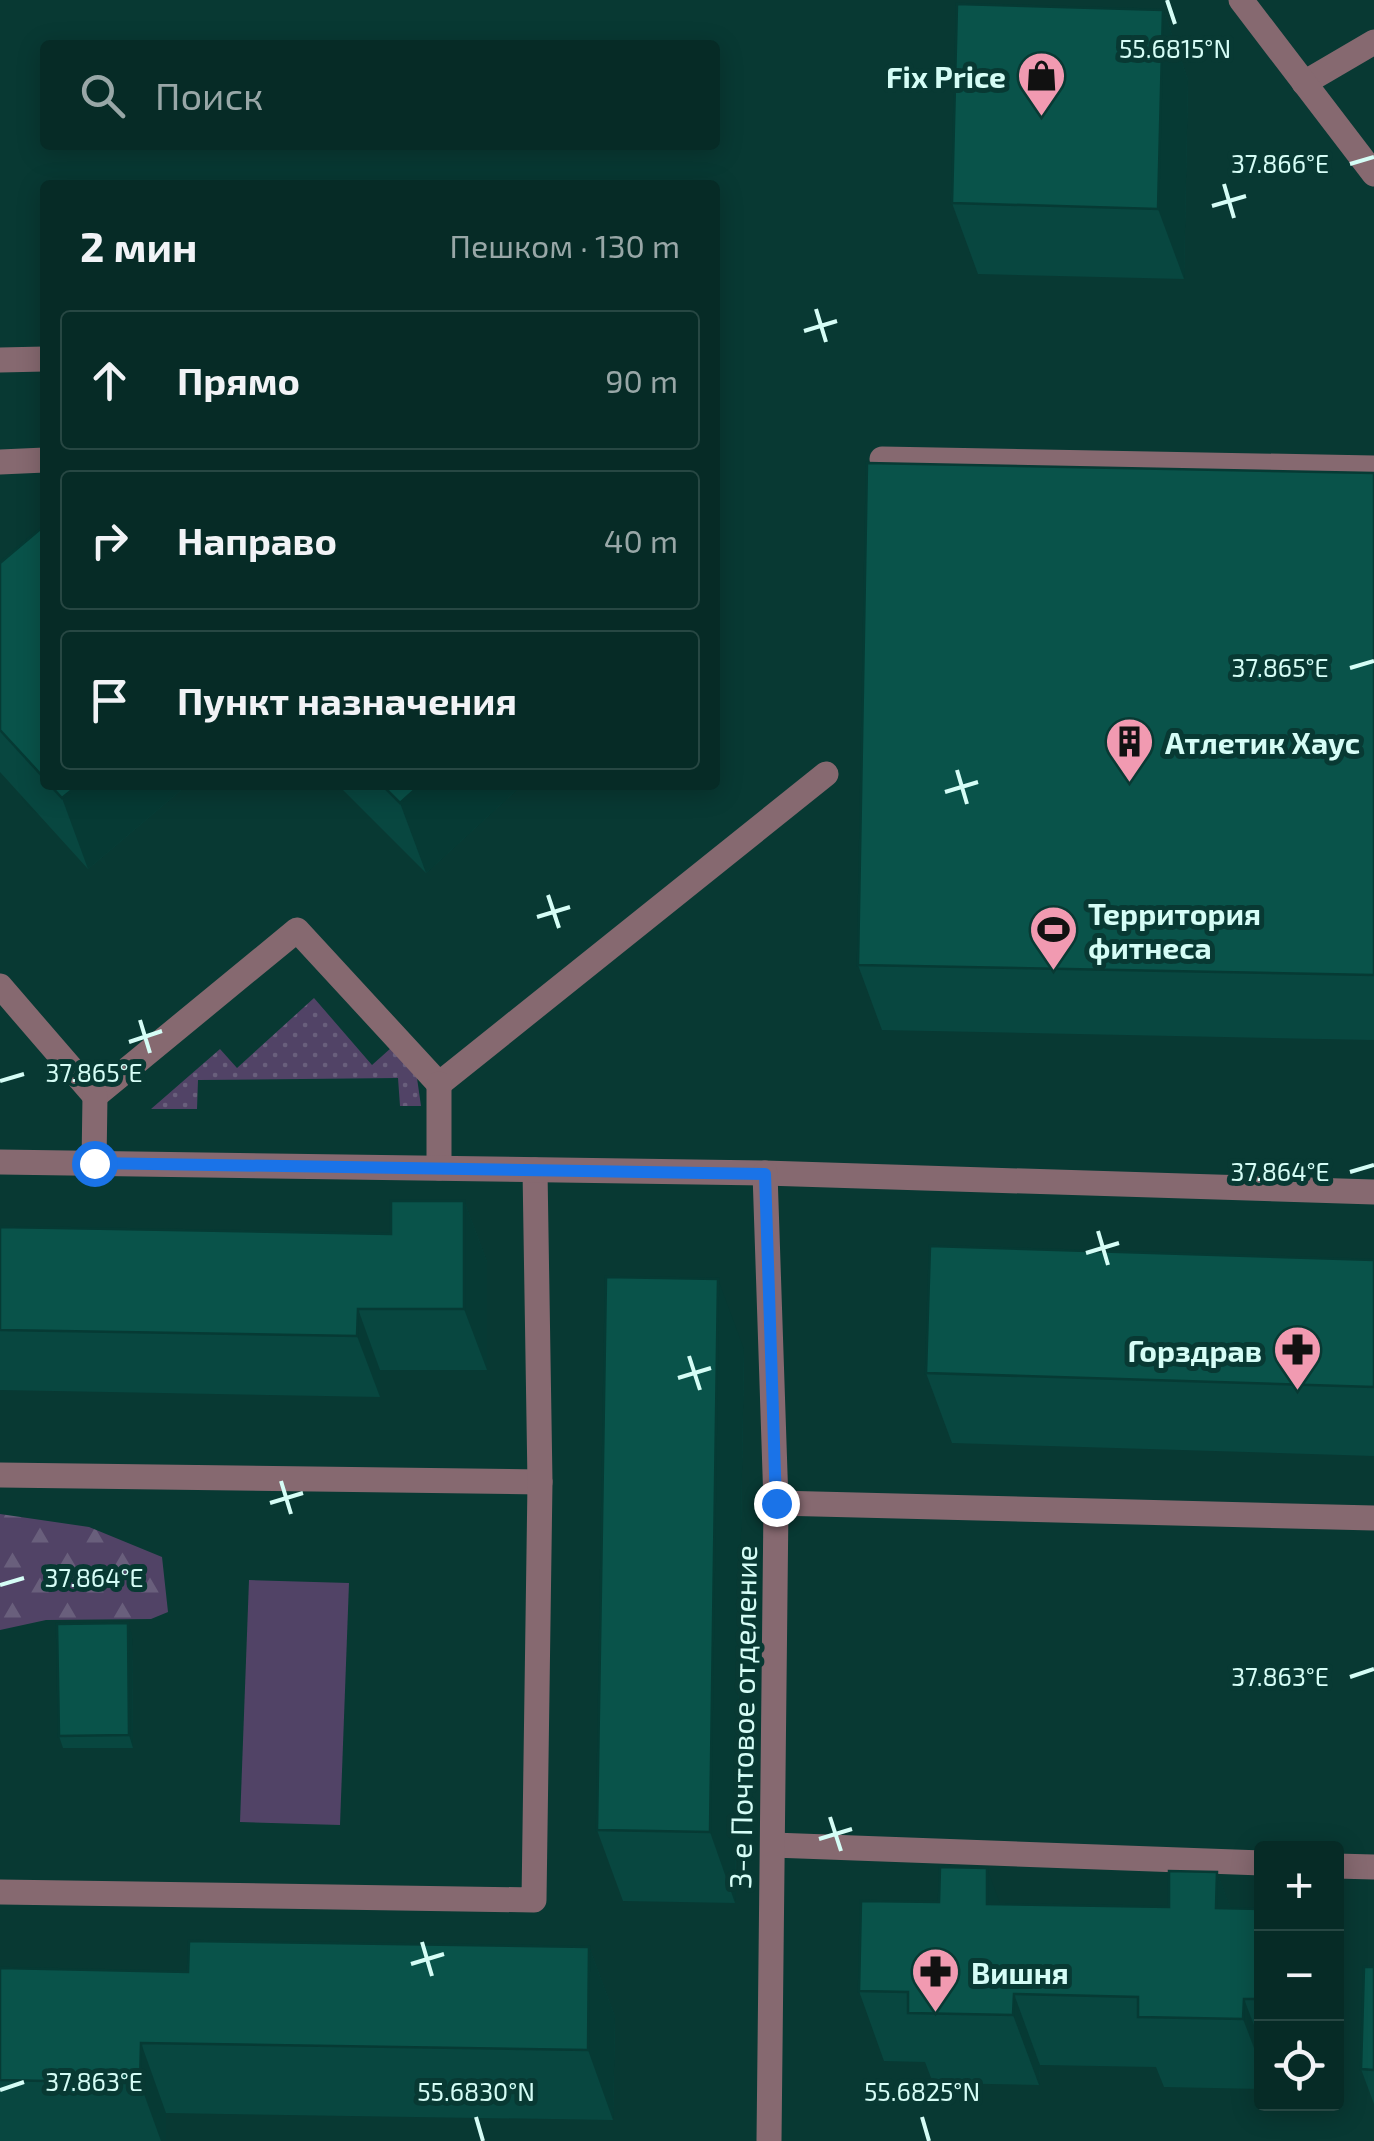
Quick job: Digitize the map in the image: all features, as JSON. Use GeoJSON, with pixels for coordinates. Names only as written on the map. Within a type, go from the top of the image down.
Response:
{"type":"FeatureCollection","features":[{"type":"Feature","properties":{"kind":"street"},"geometry":{"type":"LineString","coordinates":[[1242,0],[1374,174]]}},
{"type":"Feature","properties":{"kind":"street"},"geometry":{"type":"LineString","coordinates":[[1304,82],[1374,42]]}},
{"type":"Feature","properties":{"kind":"street"},"geometry":{"type":"LineString","coordinates":[[0,360],[40,359]]}},
{"type":"Feature","properties":{"kind":"street"},"geometry":{"type":"LineString","coordinates":[[882,459],[1374,468]]}},
{"type":"Feature","properties":{"kind":"street"},"geometry":{"type":"LineString","coordinates":[[6,467],[40,461]]}},
{"type":"Feature","properties":{"kind":"street"},"geometry":{"type":"LineString","coordinates":[[439,1084],[826,774]]}},
{"type":"Feature","properties":{"kind":"street"},"geometry":{"type":"LineString","coordinates":[[95,1096],[297,930],[439,1084],[439,1168]]}},
{"type":"Feature","properties":{"kind":"street"},"geometry":{"type":"LineString","coordinates":[[0,986],[95,1096],[94,1163]]}},
{"type":"Feature","properties":{"kind":"street"},"geometry":{"type":"LineString","coordinates":[[0,1162],[765,1174],[1374,1192]]}},
{"type":"Feature","properties":{"kind":"street"},"geometry":{"type":"LineString","coordinates":[[0,1892],[534,1900],[540,1482],[535,1170]]}},
{"type":"Feature","properties":{"kind":"street","name":"3-е Почтовое отделение"},"geometry":{"type":"LineString","coordinates":[[765,1174],[776,1503],[769,2141]]}},
{"type":"Feature","properties":{"kind":"street"},"geometry":{"type":"LineString","coordinates":[[0,1475],[540,1482]]}},
{"type":"Feature","properties":{"kind":"street"},"geometry":{"type":"LineString","coordinates":[[776,1503],[1374,1518]]}},
{"type":"Feature","properties":{"kind":"street"},"geometry":{"type":"LineString","coordinates":[[773,1845],[1254,1863]]}},
{"type":"Feature","properties":{"kind":"street"},"geometry":{"type":"LineString","coordinates":[[1344,1866],[1374,1868]]}},
{"type":"Feature","properties":{"kind":"green space"},"geometry":{"type":"Polygon","coordinates":[[[314,998],[372,1065],[391,1048],[417,1078],[421,1106],[400,1106],[398,1078],[198,1080],[197,1109],[151,1109],[220,1049],[237,1068],[314,998]]]}},
{"type":"Feature","properties":{"kind":"green space"},"geometry":{"type":"Polygon","coordinates":[[[0,1514],[89,1527],[162,1557],[168,1612],[151,1619],[46,1620],[0,1630],[0,1514]]]}},
{"type":"Feature","properties":{"kind":"green space"},"geometry":{"type":"Polygon","coordinates":[[[249,1580],[349,1583],[340,1825],[240,1822],[249,1580]]]}},
{"type":"Feature","properties":{"kind":"building"},"geometry":{"type":"Polygon","coordinates":[[[957,4],[1163,10],[1158,209],[952,203],[957,4]]]}},
{"type":"Feature","properties":{"kind":"building","name":"Атлетик Хаус"},"geometry":{"type":"Polygon","coordinates":[[[867,463],[1374,473],[1374,975],[858,965],[867,463]]]}},
{"type":"Feature","properties":{"kind":"building"},"geometry":{"type":"Polygon","coordinates":[[[40,529],[40,774],[0,730],[0,563],[40,529]]]}},
{"type":"Feature","properties":{"kind":"building"},"geometry":{"type":"Polygon","coordinates":[[[55,790],[72,790],[62,798],[55,790]]]}},
{"type":"Feature","properties":{"kind":"building"},"geometry":{"type":"Polygon","coordinates":[[[387,790],[414,790],[400,803],[387,790]]]}},
{"type":"Feature","properties":{"kind":"building"},"geometry":{"type":"Polygon","coordinates":[[[391,1201],[464,1201],[464,1309],[358,1309],[357,1336],[0,1330],[0,1227],[391,1234],[391,1201]]]}},
{"type":"Feature","properties":{"kind":"building"},"geometry":{"type":"Polygon","coordinates":[[[930,1246],[1374,1260],[1374,1387],[926,1373],[930,1246]]]}},
{"type":"Feature","properties":{"kind":"building"},"geometry":{"type":"Polygon","coordinates":[[[606,1277],[718,1279],[710,1832],[597,1830],[606,1277]]]}},
{"type":"Feature","properties":{"kind":"building"},"geometry":{"type":"Polygon","coordinates":[[[128,1623],[129,1735],[59,1736],[57,1624],[128,1623]]]}},
{"type":"Feature","properties":{"kind":"building"},"geometry":{"type":"Polygon","coordinates":[[[940,1867],[987,1868],[987,1904],[1169,1907],[1169,1871],[1217,1872],[1216,1908],[1254,1909],[1254,1999],[1244,1999],[1243,2019],[1138,2017],[1138,1997],[1014,1994],[1013,2015],[908,2013],[908,1992],[859,1991],[861,1901],[939,1902],[940,1867]]]}},
{"type":"Feature","properties":{"kind":"building"},"geometry":{"type":"Polygon","coordinates":[[[189,1941],[589,1947],[588,2050],[141,2043],[140,2083],[0,2080],[0,1968],[188,1972],[189,1941]]]}},
{"type":"Feature","properties":{"kind":"building"},"geometry":{"type":"Polygon","coordinates":[[[1364,1967],[1374,1967],[1374,2070],[1361,2069],[1364,1967]]]}},
{"type":"Feature","properties":{"kind":"place","name":"Fix Price"},"geometry":{"type":"Point","coordinates":[1041,118]}},
{"type":"Feature","properties":{"kind":"place","name":"Атлетик Хаус"},"geometry":{"type":"Point","coordinates":[1130,784]}},
{"type":"Feature","properties":{"kind":"place","name":"Территория фитнеса"},"geometry":{"type":"Point","coordinates":[1053,972]}},
{"type":"Feature","properties":{"kind":"place","name":"Горздрав"},"geometry":{"type":"Point","coordinates":[1297,1392]}},
{"type":"Feature","properties":{"kind":"place","name":"Вишня"},"geometry":{"type":"Point","coordinates":[936,2014]}},
{"type":"Feature","properties":{"kind":"route"},"geometry":{"type":"LineString","coordinates":[[94,1163],[765,1174],[776,1503]]}}]}
